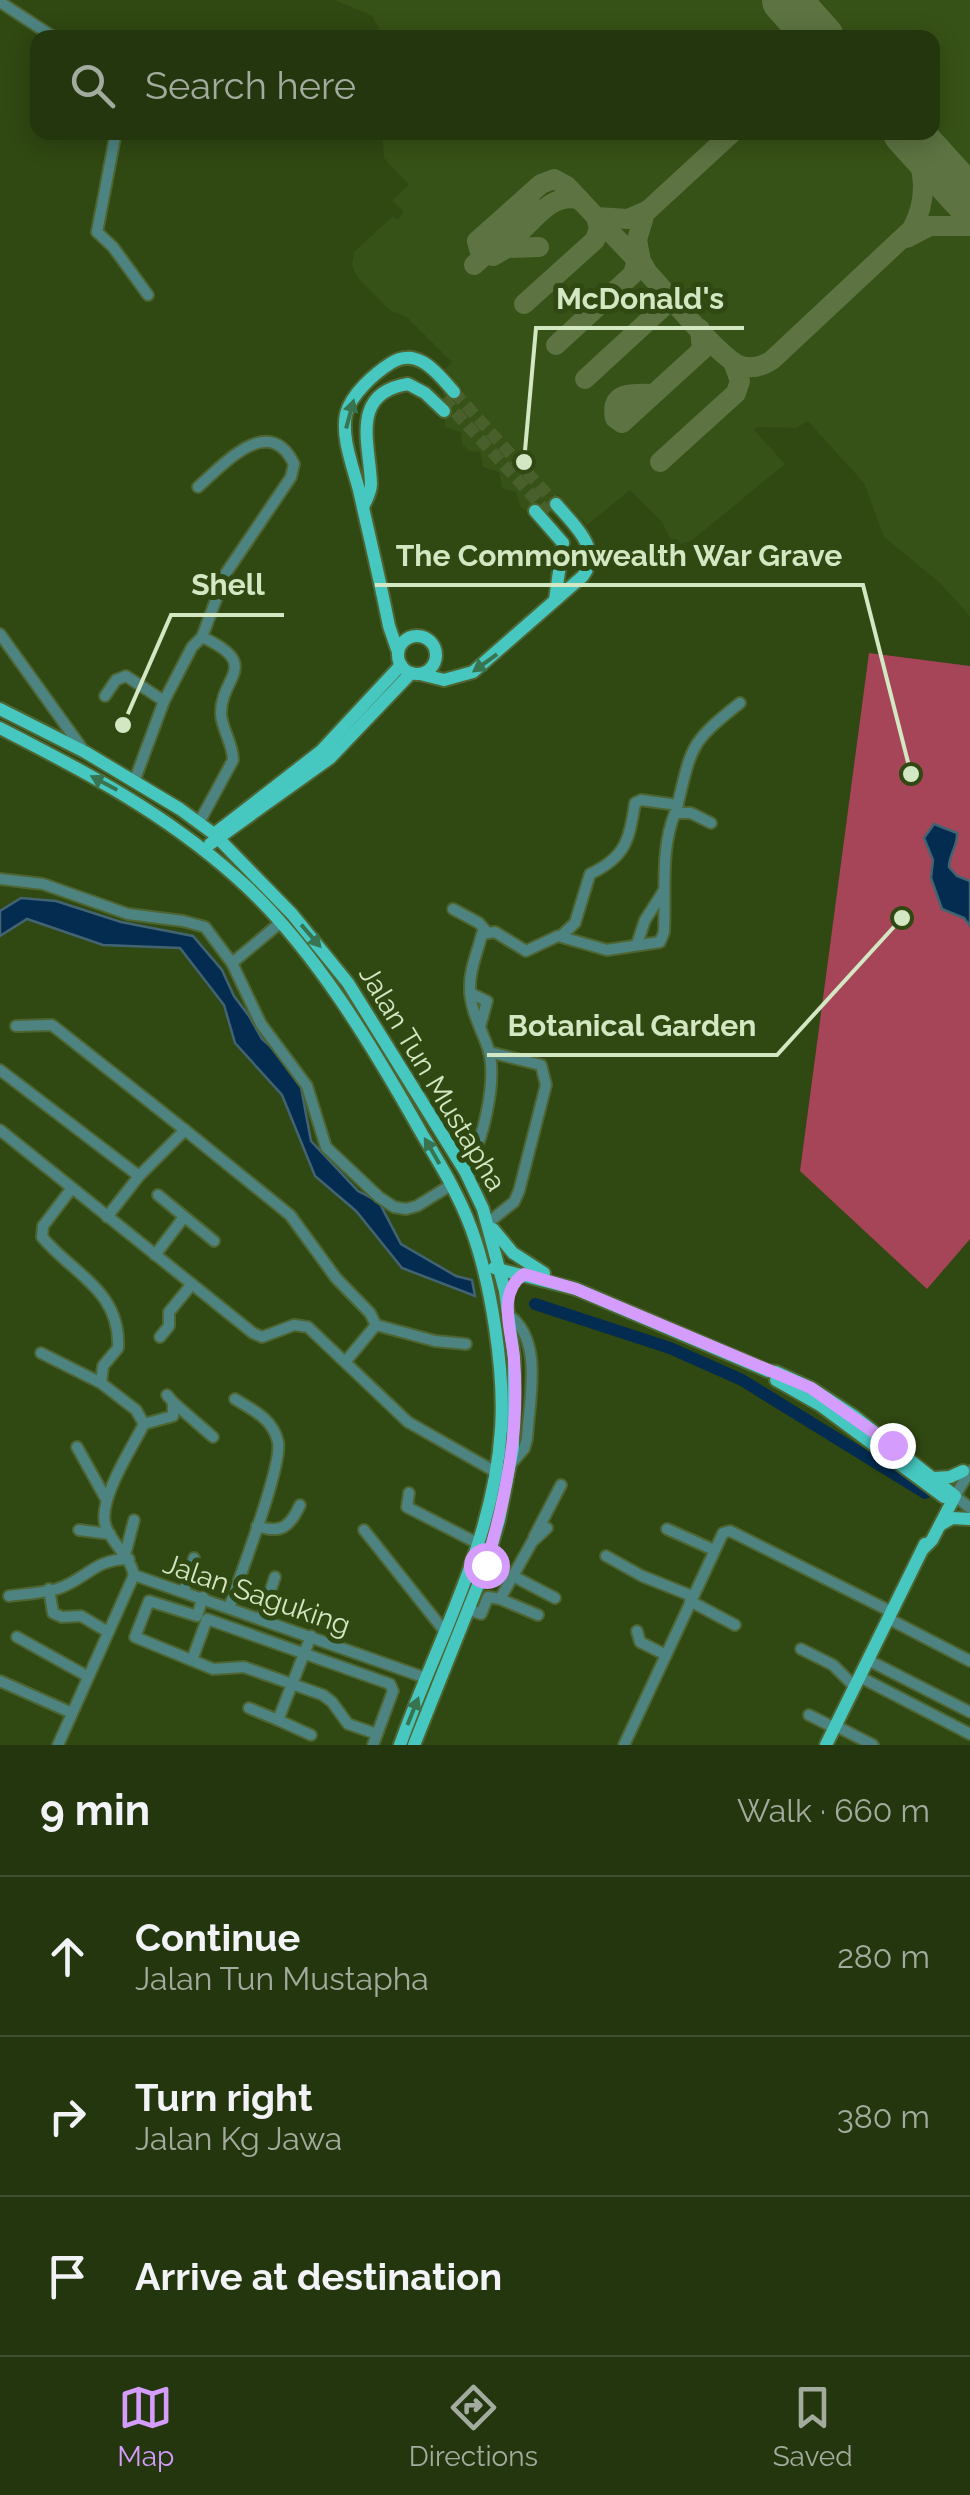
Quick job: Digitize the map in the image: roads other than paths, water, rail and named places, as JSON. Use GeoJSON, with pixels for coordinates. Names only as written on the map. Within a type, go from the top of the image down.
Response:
{"type":"FeatureCollection","features":[{"type":"Feature","properties":{"kind":"main road"},"geometry":{"type":"LineString","coordinates":[[363,508],[371,488],[364,435],[366,418],[384,394],[408,384],[447,400],[428,364],[411,358],[390,364],[354,398],[345,426],[363,508],[389,626],[408,666],[444,680],[473,672],[538,616],[556,600],[583,576],[590,562],[588,544],[546,509],[561,527],[563,542],[556,600]]}},
{"type":"Feature","properties":{"kind":"main road"},"geometry":{"type":"LineString","coordinates":[[215,839],[321,751],[408,666]]}},
{"type":"Feature","properties":{"kind":"main road","name":"Jalan Tun Mustapha"},"geometry":{"type":"LineString","coordinates":[[0,709],[85,752],[180,809],[272,894],[348,983],[465,1170],[486,1216],[508,1308],[516,1392],[499,1520],[470,1610],[414,1745]]}},
{"type":"Feature","properties":{"kind":"main road"},"geometry":{"type":"LineString","coordinates":[[1,730],[215,839],[238,878]]}},
{"type":"Feature","properties":{"kind":"main road"},"geometry":{"type":"LineString","coordinates":[[134,799],[238,878],[280,923],[372,1050],[451,1185],[482,1254],[497,1267],[576,1289]]}},
{"type":"Feature","properties":{"kind":"main road"},"geometry":{"type":"LineString","coordinates":[[180,809],[216,824],[242,819]]}},
{"type":"Feature","properties":{"kind":"main road"},"geometry":{"type":"LineString","coordinates":[[242,819],[238,848],[272,894]]}},
{"type":"Feature","properties":{"kind":"main road"},"geometry":{"type":"LineString","coordinates":[[486,1216],[513,1253],[544,1273],[768,1371],[774,1379],[820,1405],[950,1497],[826,1745]]}},
{"type":"Feature","properties":{"kind":"main road"},"geometry":{"type":"LineString","coordinates":[[473,1233],[499,1349]]}},
{"type":"Feature","properties":{"kind":"main road"},"geometry":{"type":"LineString","coordinates":[[497,1267],[544,1273]]}},
{"type":"Feature","properties":{"kind":"main road"},"geometry":{"type":"LineString","coordinates":[[400,1745],[446,1633],[504,1472],[497,1267]]}},
{"type":"Feature","properties":{"kind":"main road"},"geometry":{"type":"LineString","coordinates":[[508,1308],[511,1285],[524,1274]]}},
{"type":"Feature","properties":{"kind":"main road"},"geometry":{"type":"LineString","coordinates":[[932,1482],[968,1469]]}},
{"type":"Feature","properties":{"kind":"main road"},"geometry":{"type":"LineString","coordinates":[[932,1482],[938,1522]]}},
{"type":"Feature","properties":{"kind":"main road"},"geometry":{"type":"LineString","coordinates":[[938,1522],[970,1518]]}},
{"type":"Feature","properties":{"kind":"street"},"geometry":{"type":"LineString","coordinates":[[0,2],[43,30]]}},
{"type":"Feature","properties":{"kind":"street"},"geometry":{"type":"LineString","coordinates":[[114,140],[97,230],[148,295]]}},
{"type":"Feature","properties":{"kind":"street"},"geometry":{"type":"LineString","coordinates":[[134,782],[164,701],[192,647],[202,638],[226,573],[291,477],[294,464],[280,446],[252,443],[198,487]]}},
{"type":"Feature","properties":{"kind":"street"},"geometry":{"type":"LineString","coordinates":[[4,638],[85,752]]}},
{"type":"Feature","properties":{"kind":"street"},"geometry":{"type":"LineString","coordinates":[[201,819],[233,760],[232,742],[221,711],[236,671],[233,659],[202,638]]}},
{"type":"Feature","properties":{"kind":"street"},"geometry":{"type":"LineString","coordinates":[[105,696],[116,680],[126,676],[164,701]]}},
{"type":"Feature","properties":{"kind":"street"},"geometry":{"type":"LineString","coordinates":[[454,909],[486,932],[495,932],[526,951],[552,936],[607,950],[662,940],[668,836],[687,762],[695,742],[740,703]]}},
{"type":"Feature","properties":{"kind":"street"},"geometry":{"type":"LineString","coordinates":[[695,742],[709,747]]}},
{"type":"Feature","properties":{"kind":"street"},"geometry":{"type":"LineString","coordinates":[[561,936],[575,923],[590,874],[610,863],[627,842],[635,803],[641,800],[676,809],[711,823]]}},
{"type":"Feature","properties":{"kind":"street"},"geometry":{"type":"LineString","coordinates":[[0,879],[58,888],[128,914],[205,927],[232,963],[261,1024],[307,1086],[326,1147],[394,1207],[418,1206],[451,1185]]}},
{"type":"Feature","properties":{"kind":"street"},"geometry":{"type":"LineString","coordinates":[[637,944],[645,920],[666,888]]}},
{"type":"Feature","properties":{"kind":"street"},"geometry":{"type":"LineString","coordinates":[[232,963],[280,923]]}},
{"type":"Feature","properties":{"kind":"street"},"geometry":{"type":"LineString","coordinates":[[465,1170],[476,1152],[488,1098],[490,1052],[470,993],[472,972],[486,932]]}},
{"type":"Feature","properties":{"kind":"street"},"geometry":{"type":"LineString","coordinates":[[16,1026],[52,1024],[290,1215],[376,1324],[435,1342],[466,1344]]}},
{"type":"Feature","properties":{"kind":"street"},"geometry":{"type":"LineString","coordinates":[[486,1216],[517,1197],[527,1171],[546,1085],[542,1065],[490,1052]]}},
{"type":"Feature","properties":{"kind":"street"},"geometry":{"type":"LineString","coordinates":[[0,1070],[139,1176]]}},
{"type":"Feature","properties":{"kind":"street"},"geometry":{"type":"LineString","coordinates":[[0,1130],[257,1335],[272,1335],[301,1324],[346,1361],[408,1422],[504,1472],[524,1449],[527,1439],[531,1351],[508,1308]]}},
{"type":"Feature","properties":{"kind":"street"},"geometry":{"type":"LineString","coordinates":[[107,1217],[139,1176],[185,1130]]}},
{"type":"Feature","properties":{"kind":"street"},"geometry":{"type":"LineString","coordinates":[[72,1188],[41,1230],[47,1243],[92,1283],[116,1316],[118,1348],[103,1366],[101,1383]]}},
{"type":"Feature","properties":{"kind":"street"},"geometry":{"type":"LineString","coordinates":[[158,1195],[214,1241]]}},
{"type":"Feature","properties":{"kind":"street"},"geometry":{"type":"LineString","coordinates":[[155,1255],[184,1217]]}},
{"type":"Feature","properties":{"kind":"street"},"geometry":{"type":"LineString","coordinates":[[160,1337],[169,1326],[168,1312],[192,1284]]}},
{"type":"Feature","properties":{"kind":"street"},"geometry":{"type":"LineString","coordinates":[[346,1361],[376,1324]]}},
{"type":"Feature","properties":{"kind":"street"},"geometry":{"type":"LineString","coordinates":[[41,1352],[101,1383],[136,1410],[144,1424]]}},
{"type":"Feature","properties":{"kind":"street"},"geometry":{"type":"LineString","coordinates":[[134,1575],[104,1522],[106,1499],[144,1424],[172,1416],[170,1399],[212,1436]]}},
{"type":"Feature","properties":{"kind":"street"},"geometry":{"type":"LineString","coordinates":[[229,1608],[278,1454],[278,1442],[264,1418],[235,1399]]}},
{"type":"Feature","properties":{"kind":"street"},"geometry":{"type":"LineString","coordinates":[[77,1447],[106,1499]]}},
{"type":"Feature","properties":{"kind":"street"},"geometry":{"type":"LineString","coordinates":[[950,1497],[968,1469]]}},
{"type":"Feature","properties":{"kind":"street"},"geometry":{"type":"LineString","coordinates":[[968,1469],[966,1493],[970,1507]]}},
{"type":"Feature","properties":{"kind":"street"},"geometry":{"type":"LineString","coordinates":[[500,1599],[561,1485]]}},
{"type":"Feature","properties":{"kind":"street"},"geometry":{"type":"LineString","coordinates":[[409,1493],[407,1506],[479,1544]]}},
{"type":"Feature","properties":{"kind":"street"},"geometry":{"type":"LineString","coordinates":[[950,1497],[970,1507]]}},
{"type":"Feature","properties":{"kind":"street"},"geometry":{"type":"LineString","coordinates":[[950,1497],[970,1518]]}},
{"type":"Feature","properties":{"kind":"street"},"geometry":{"type":"LineString","coordinates":[[257,1526],[281,1530],[300,1504]]}},
{"type":"Feature","properties":{"kind":"street"},"geometry":{"type":"LineString","coordinates":[[127,1557],[134,1520]]}},
{"type":"Feature","properties":{"kind":"street"},"geometry":{"type":"LineString","coordinates":[[532,1542],[547,1528]]}},
{"type":"Feature","properties":{"kind":"street"},"geometry":{"type":"LineString","coordinates":[[666,1528],[714,1550]]}},
{"type":"Feature","properties":{"kind":"street"},"geometry":{"type":"LineString","coordinates":[[79,1530],[110,1534]]}},
{"type":"Feature","properties":{"kind":"street"},"geometry":{"type":"LineString","coordinates":[[364,1530],[446,1633]]}},
{"type":"Feature","properties":{"kind":"street"},"geometry":{"type":"LineString","coordinates":[[624,1745],[723,1532],[730,1531],[970,1660]]}},
{"type":"Feature","properties":{"kind":"street"},"geometry":{"type":"LineString","coordinates":[[606,1556],[736,1626]]}},
{"type":"Feature","properties":{"kind":"street"},"geometry":{"type":"LineString","coordinates":[[9,1596],[49,1590],[88,1574],[106,1560],[127,1557]]}},
{"type":"Feature","properties":{"kind":"street"},"geometry":{"type":"LineString","coordinates":[[184,1591],[194,1558]]}},
{"type":"Feature","properties":{"kind":"street","name":"Jalan Saguking"},"geometry":{"type":"LineString","coordinates":[[58,1745],[134,1575],[426,1678]]}},
{"type":"Feature","properties":{"kind":"street"},"geometry":{"type":"LineString","coordinates":[[513,1576],[555,1598]]}},
{"type":"Feature","properties":{"kind":"street"},"geometry":{"type":"LineString","coordinates":[[261,1619],[275,1577]]}},
{"type":"Feature","properties":{"kind":"street"},"geometry":{"type":"LineString","coordinates":[[49,1590],[53,1613],[62,1617],[81,1616],[108,1632]]}},
{"type":"Feature","properties":{"kind":"street"},"geometry":{"type":"LineString","coordinates":[[192,1660],[203,1597]]}},
{"type":"Feature","properties":{"kind":"street"},"geometry":{"type":"LineString","coordinates":[[470,1610],[480,1614],[488,1597],[538,1616]]}},
{"type":"Feature","properties":{"kind":"street"},"geometry":{"type":"LineString","coordinates":[[149,1601],[202,1618],[305,1652],[392,1687],[375,1739],[348,1724],[327,1698],[244,1667],[218,1670],[137,1639],[135,1633],[149,1601]]}},
{"type":"Feature","properties":{"kind":"street"},"geometry":{"type":"LineString","coordinates":[[637,1632],[640,1642],[666,1655]]}},
{"type":"Feature","properties":{"kind":"street"},"geometry":{"type":"LineString","coordinates":[[278,1720],[310,1636]]}},
{"type":"Feature","properties":{"kind":"street"},"geometry":{"type":"LineString","coordinates":[[17,1638],[88,1676]]}},
{"type":"Feature","properties":{"kind":"street"},"geometry":{"type":"LineString","coordinates":[[802,1649],[858,1682],[970,1734]]}},
{"type":"Feature","properties":{"kind":"street"},"geometry":{"type":"LineString","coordinates":[[868,1660],[970,1712]]}},
{"type":"Feature","properties":{"kind":"street"},"geometry":{"type":"LineString","coordinates":[[0,1682],[72,1713]]}},
{"type":"Feature","properties":{"kind":"street"},"geometry":{"type":"LineString","coordinates":[[249,1708],[311,1735]]}},
{"type":"Feature","properties":{"kind":"street"},"geometry":{"type":"LineString","coordinates":[[809,1714],[873,1745]]}},
{"type":"Feature","properties":{"kind":"water"},"geometry":{"type":"Polygon","coordinates":[[[934,824],[957,833],[949,867],[957,876],[970,881],[970,926],[964,918],[942,909],[931,878],[933,860],[924,838],[934,824]]]}},
{"type":"Feature","properties":{"kind":"water"},"geometry":{"type":"Polygon","coordinates":[[[21,898],[56,901],[121,922],[193,936],[222,970],[262,1039],[288,1062],[300,1082],[311,1141],[358,1191],[379,1202],[401,1244],[456,1276],[472,1280],[475,1296],[402,1268],[356,1211],[315,1176],[282,1095],[235,1043],[224,1005],[180,948],[103,945],[27,919],[0,936],[0,911],[21,898]]]}},
{"type":"Feature","properties":{"kind":"waterway"},"geometry":{"type":"LineString","coordinates":[[535,1304],[670,1348],[742,1380],[925,1493]]}},
{"type":"Feature","properties":{"kind":"tunnel"},"geometry":{"type":"LineString","coordinates":[[454,392],[556,504]]}},
{"type":"Feature","properties":{"kind":"tunnel"},"geometry":{"type":"LineString","coordinates":[[443,399],[548,513]]}},
{"type":"Feature","properties":{"kind":"place","name":"McDonald's"},"geometry":{"type":"Point","coordinates":[524,462]}},
{"type":"Feature","properties":{"kind":"place","name":"Shell"},"geometry":{"type":"Point","coordinates":[123,725]}},
{"type":"Feature","properties":{"kind":"place","name":"The Commonwealth War Grave"},"geometry":{"type":"Point","coordinates":[911,774]}},
{"type":"Feature","properties":{"kind":"place","name":"Botanical Garden"},"geometry":{"type":"Point","coordinates":[902,918]}}]}
